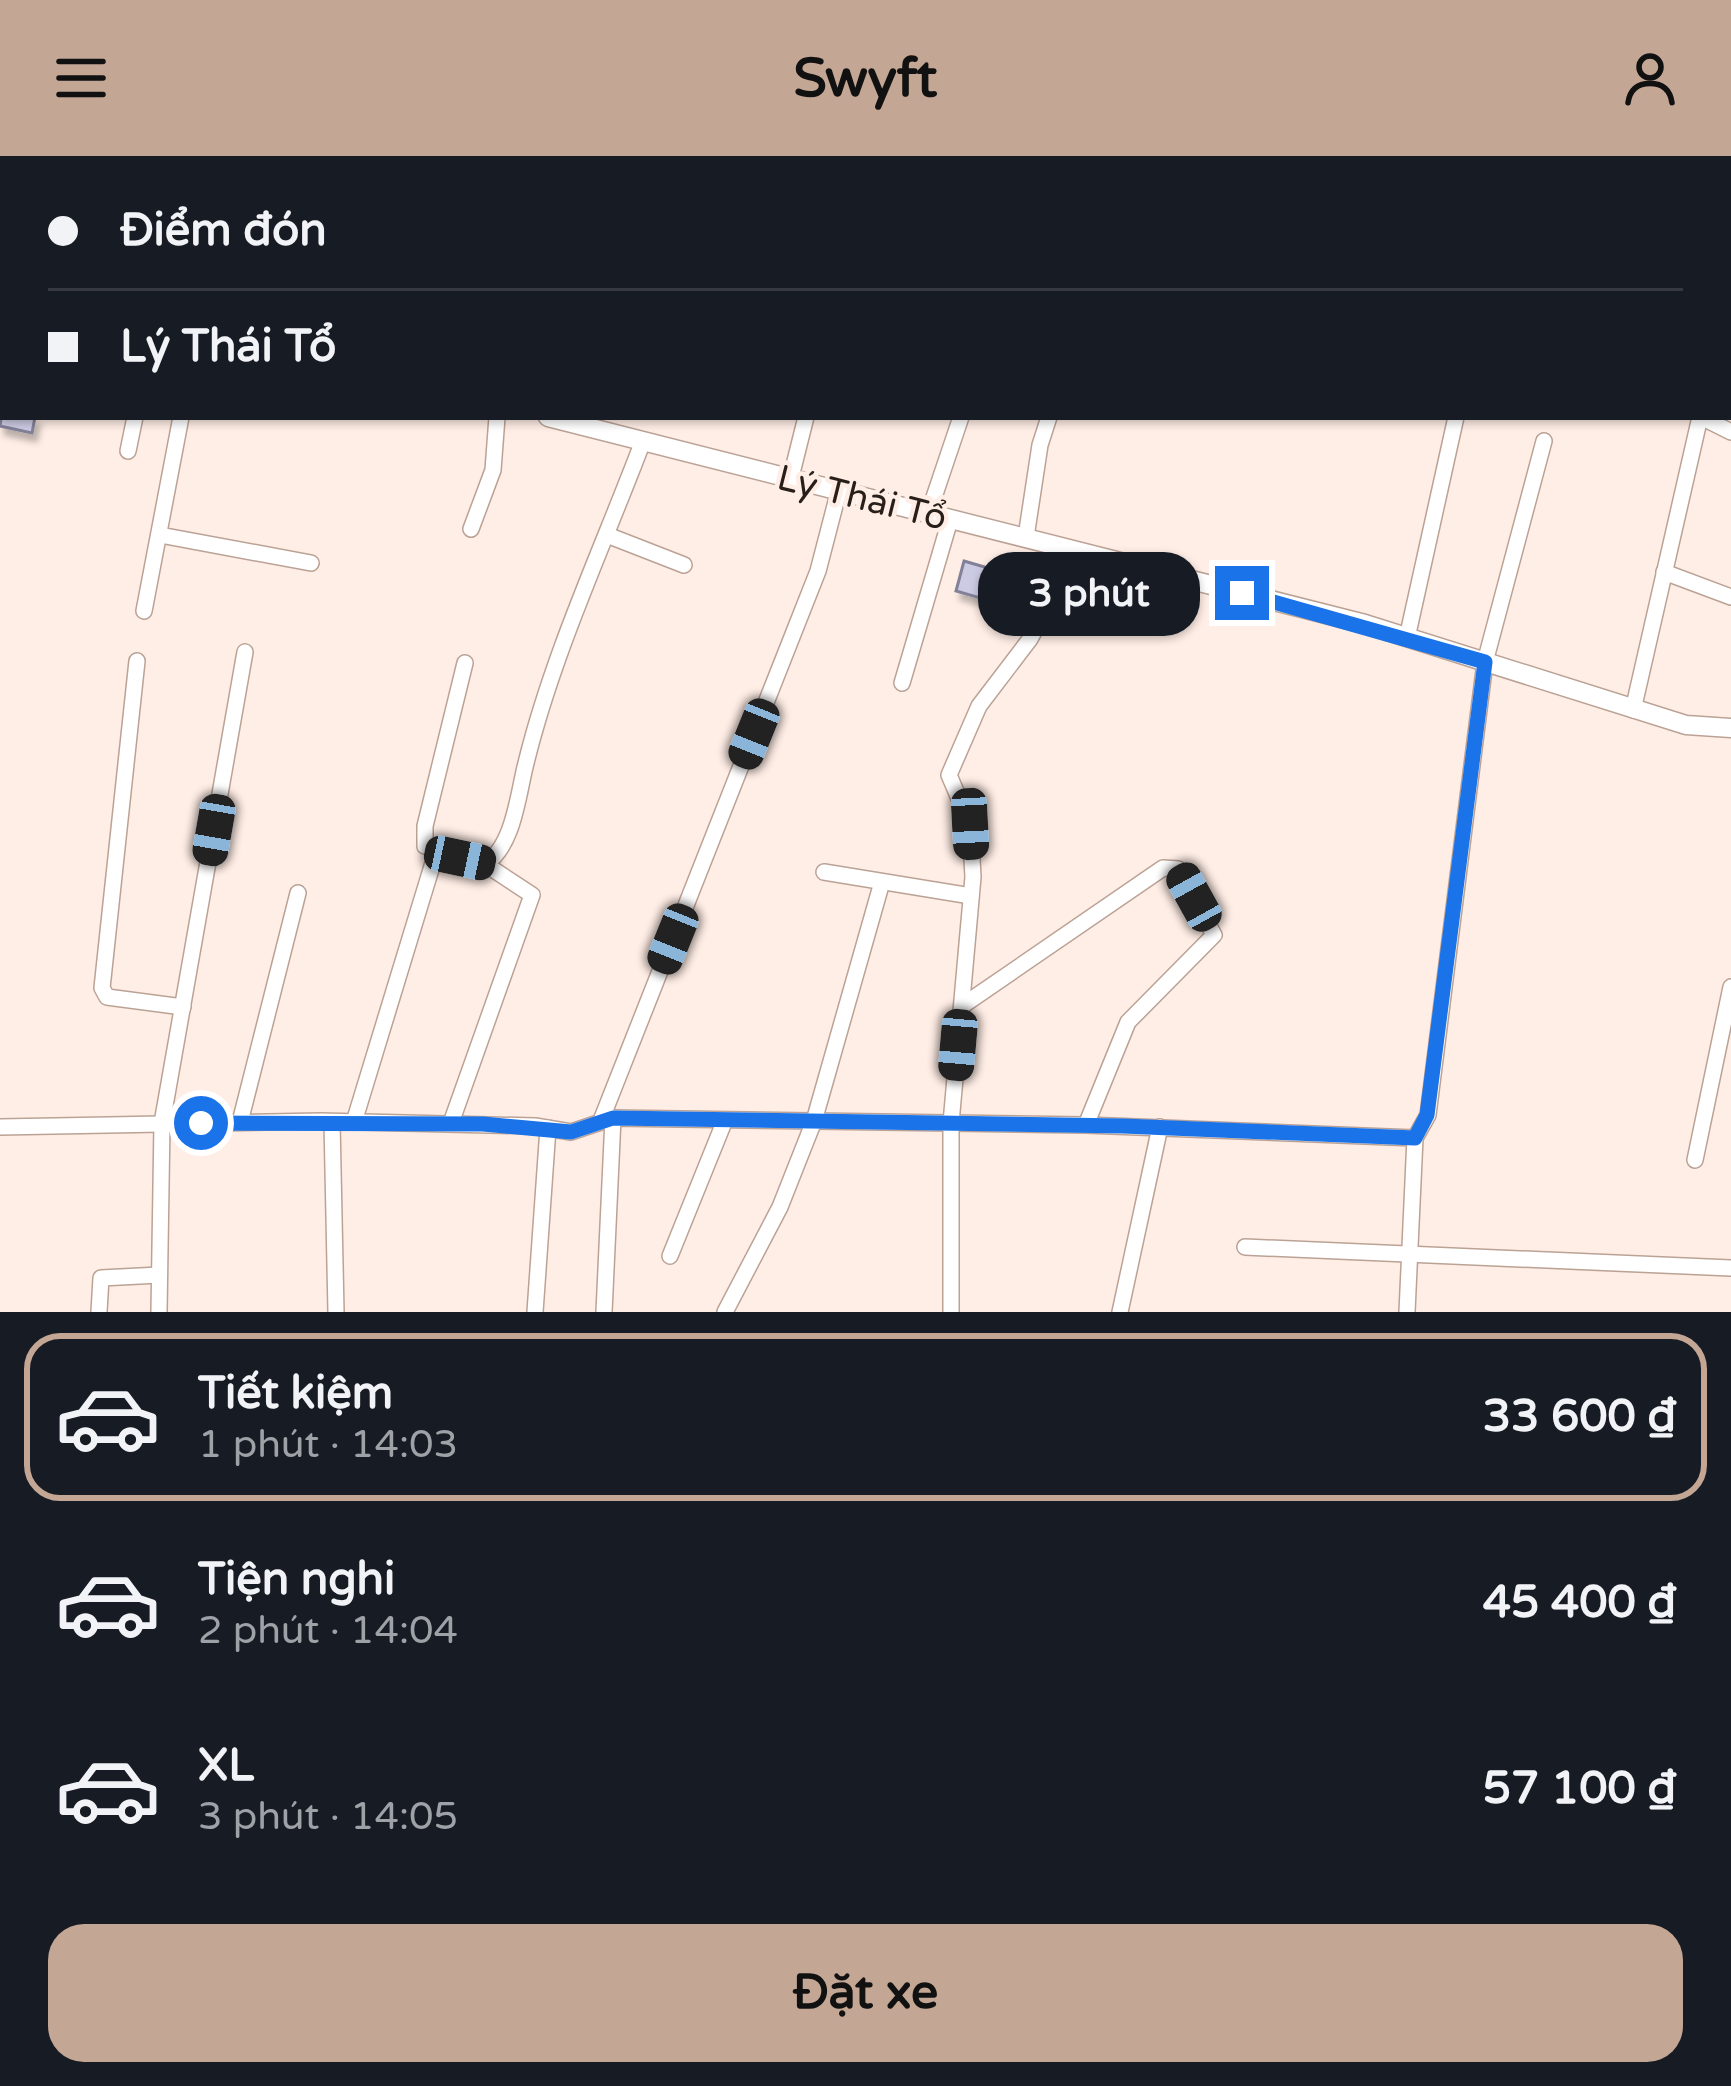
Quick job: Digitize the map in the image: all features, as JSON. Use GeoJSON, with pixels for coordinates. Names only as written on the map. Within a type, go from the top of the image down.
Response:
{"type":"FeatureCollection","features":[{"type":"Feature","properties":{"kind":"main road","name":"Lý Thái Tổ"},"geometry":{"type":"LineString","coordinates":[[586,422],[838,494],[1078,551],[1407,638],[1686,725],[1731,728]]}},
{"type":"Feature","properties":{"kind":"street"},"geometry":{"type":"LineString","coordinates":[[128,451],[133,420]]}},
{"type":"Feature","properties":{"kind":"street"},"geometry":{"type":"LineString","coordinates":[[143,611],[180,420]]}},
{"type":"Feature","properties":{"kind":"street"},"geometry":{"type":"LineString","coordinates":[[471,529],[493,470],[497,420]]}},
{"type":"Feature","properties":{"kind":"street"},"geometry":{"type":"LineString","coordinates":[[790,481],[805,420]]}},
{"type":"Feature","properties":{"kind":"street"},"geometry":{"type":"LineString","coordinates":[[928,515],[960,420]]}},
{"type":"Feature","properties":{"kind":"street"},"geometry":{"type":"LineString","coordinates":[[1026,538],[1048,420]]}},
{"type":"Feature","properties":{"kind":"street"},"geometry":{"type":"LineString","coordinates":[[1407,638],[1455,420]]}},
{"type":"Feature","properties":{"kind":"street"},"geometry":{"type":"LineString","coordinates":[[1634,710],[1699,420]]}},
{"type":"Feature","properties":{"kind":"street"},"geometry":{"type":"LineString","coordinates":[[485,863],[496,857],[511,824],[539,711],[643,441]]}},
{"type":"Feature","properties":{"kind":"street"},"geometry":{"type":"LineString","coordinates":[[1406,1312],[1415,1138],[1427,1115],[1485,662],[1544,441]]}},
{"type":"Feature","properties":{"kind":"street"},"geometry":{"type":"LineString","coordinates":[[604,1312],[607,1118],[818,571],[838,494]]}},
{"type":"Feature","properties":{"kind":"street"},"geometry":{"type":"LineString","coordinates":[[902,683],[950,520]]}},
{"type":"Feature","properties":{"kind":"street"},"geometry":{"type":"LineString","coordinates":[[607,535],[684,565]]}},
{"type":"Feature","properties":{"kind":"street"},"geometry":{"type":"LineString","coordinates":[[160,536],[310,563]]}},
{"type":"Feature","properties":{"kind":"street"},"geometry":{"type":"LineString","coordinates":[[951,1312],[951,1123],[971,896],[970,824],[949,775],[979,706],[1030,639],[1078,551]]}},
{"type":"Feature","properties":{"kind":"street"},"geometry":{"type":"LineString","coordinates":[[1664,572],[1731,597]]}},
{"type":"Feature","properties":{"kind":"street"},"geometry":{"type":"LineString","coordinates":[[159,1312],[162,1123],[245,652]]}},
{"type":"Feature","properties":{"kind":"street"},"geometry":{"type":"LineString","coordinates":[[137,661],[102,988],[107,997],[131,1003],[183,1007]]}},
{"type":"Feature","properties":{"kind":"street"},"geometry":{"type":"LineString","coordinates":[[451,1123],[531,907],[526,887],[485,863],[436,853],[425,846],[425,826],[465,663]]}},
{"type":"Feature","properties":{"kind":"street"},"geometry":{"type":"LineString","coordinates":[[355,1122],[436,853]]}},
{"type":"Feature","properties":{"kind":"street"},"geometry":{"type":"LineString","coordinates":[[962,1006],[1162,868],[1178,869],[1214,935],[1128,1022],[1086,1125]]}},
{"type":"Feature","properties":{"kind":"street"},"geometry":{"type":"LineString","coordinates":[[824,872],[971,896]]}},
{"type":"Feature","properties":{"kind":"street"},"geometry":{"type":"LineString","coordinates":[[725,1312],[780,1207],[814,1121],[882,882]]}},
{"type":"Feature","properties":{"kind":"street"},"geometry":{"type":"LineString","coordinates":[[239,1122],[298,893]]}},
{"type":"Feature","properties":{"kind":"street"},"geometry":{"type":"LineString","coordinates":[[1695,1160],[1731,987]]}},
{"type":"Feature","properties":{"kind":"street"},"geometry":{"type":"LineString","coordinates":[[0,1127],[355,1122],[571,1132],[607,1118],[1086,1125],[1415,1138]]}},
{"type":"Feature","properties":{"kind":"street"},"geometry":{"type":"LineString","coordinates":[[670,1256],[725,1120]]}},
{"type":"Feature","properties":{"kind":"street"},"geometry":{"type":"LineString","coordinates":[[332,1122],[336,1312]]}},
{"type":"Feature","properties":{"kind":"street"},"geometry":{"type":"LineString","coordinates":[[1120,1312],[1160,1127]]}},
{"type":"Feature","properties":{"kind":"street"},"geometry":{"type":"LineString","coordinates":[[535,1312],[548,1128]]}},
{"type":"Feature","properties":{"kind":"street"},"geometry":{"type":"LineString","coordinates":[[1244,1247],[1731,1268]]}},
{"type":"Feature","properties":{"kind":"street"},"geometry":{"type":"LineString","coordinates":[[99,1312],[101,1278],[159,1276]]}},
{"type":"Feature","properties":{"kind":"building"},"geometry":{"type":"Polygon","coordinates":[[[1,420],[34,420],[32,433],[0,426],[1,420]]]}},
{"type":"Feature","properties":{"kind":"building"},"geometry":{"type":"Polygon","coordinates":[[[964,561],[995,570],[987,600],[956,591],[964,561]]]}},
{"type":"Feature","properties":{"kind":"route"},"geometry":{"type":"LineString","coordinates":[[201,1123],[483,1124],[571,1132],[613,1118],[1123,1126],[1415,1138],[1427,1115],[1485,662],[1365,624],[1242,593]]}}]}
